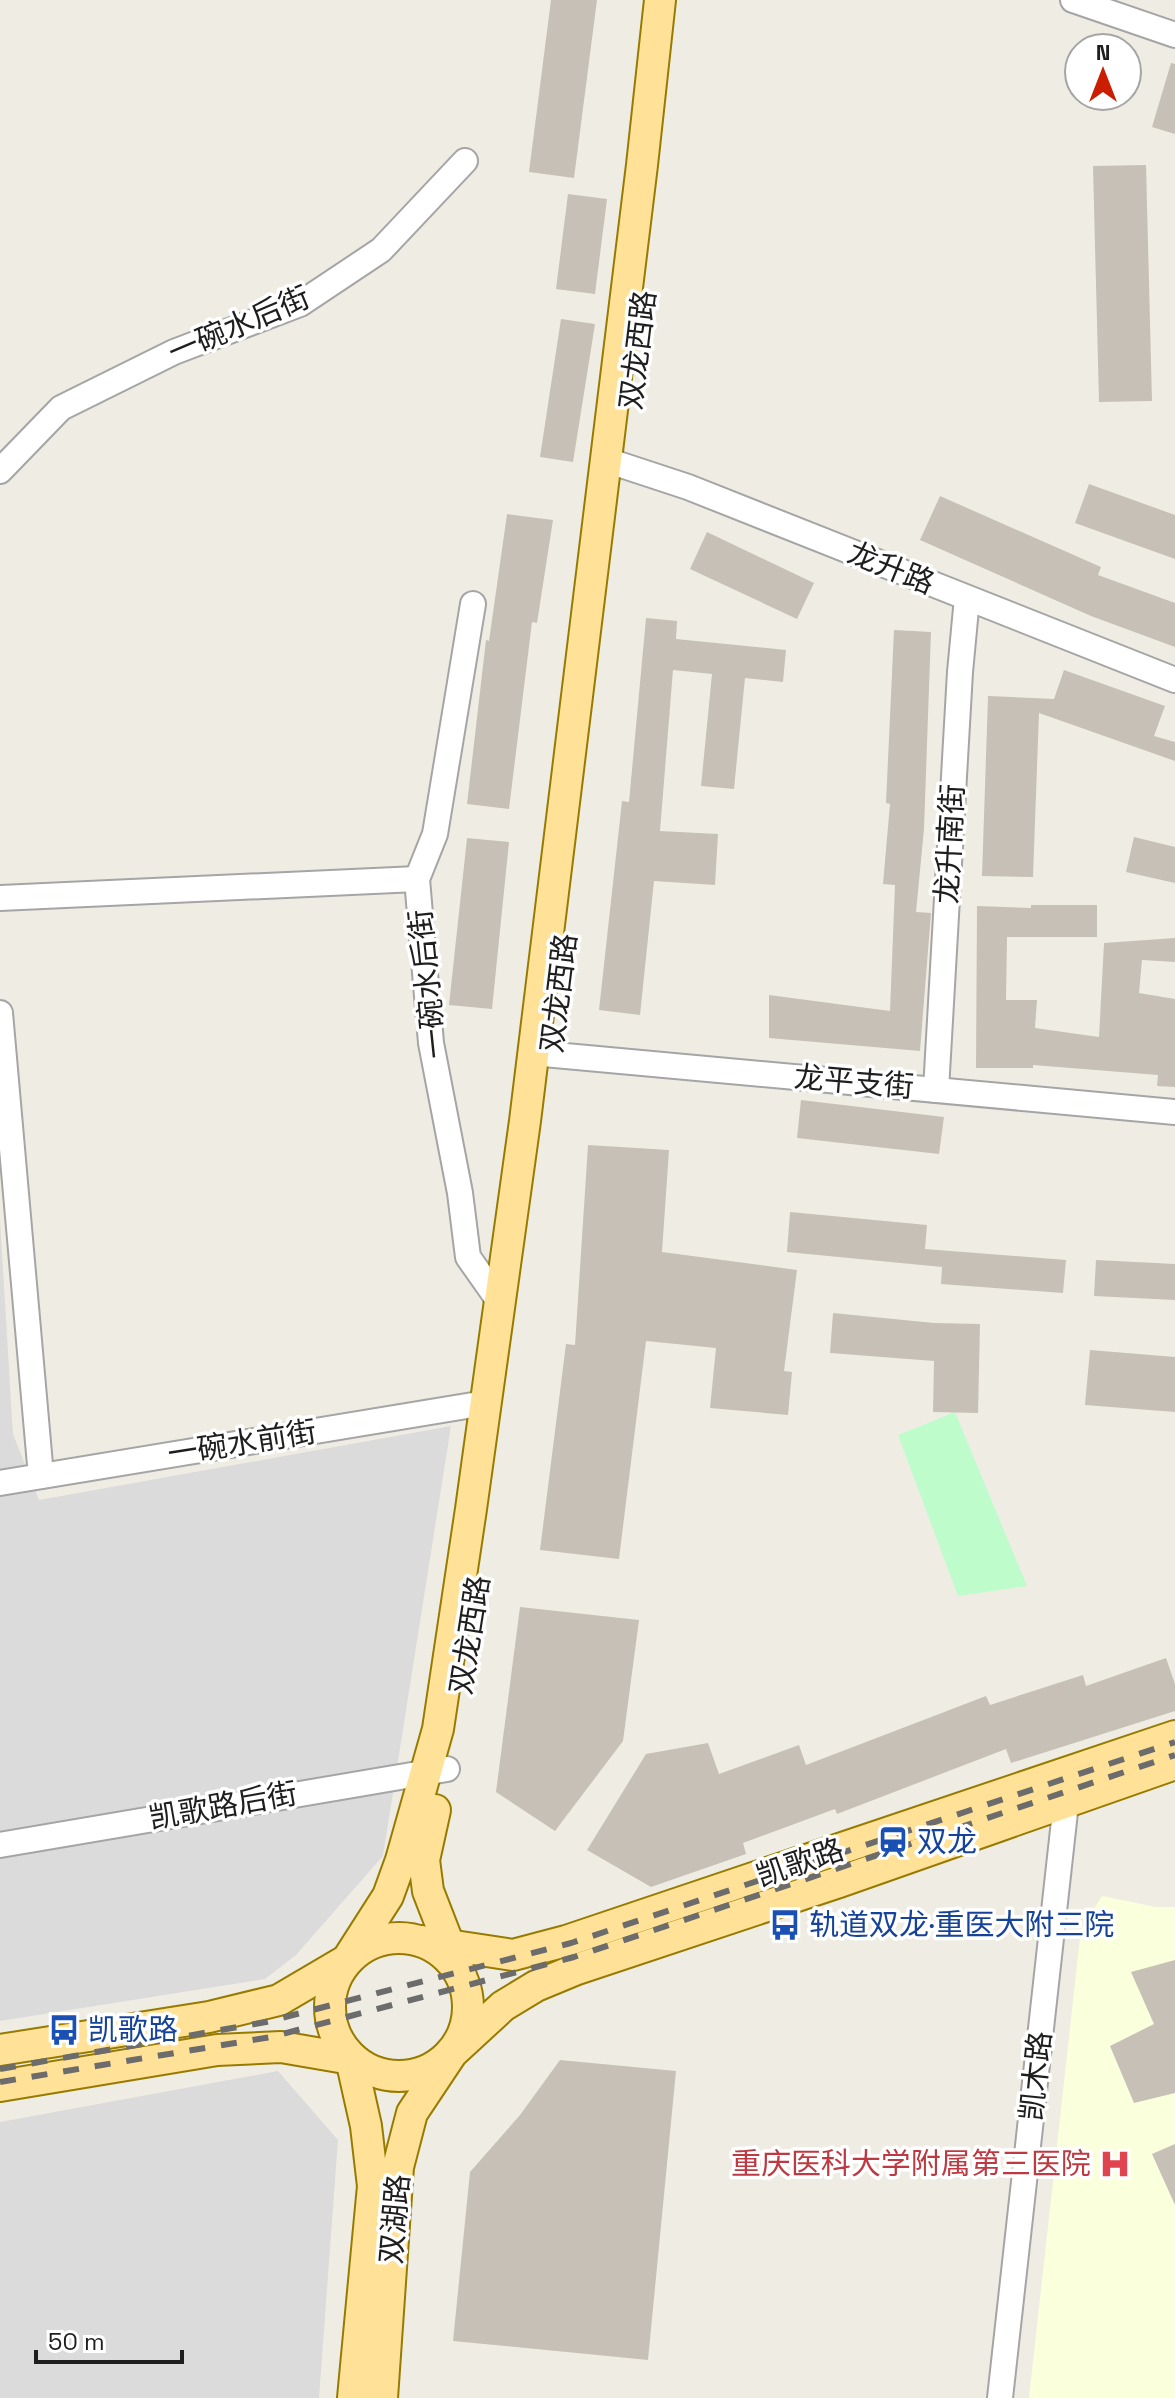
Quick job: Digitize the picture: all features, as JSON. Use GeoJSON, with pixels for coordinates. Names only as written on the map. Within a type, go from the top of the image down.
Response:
{"type":"FeatureCollection","features":[{"type":"Feature","properties":{"kind":"main road","name":"双龙西路"},"geometry":{"type":"LineString","coordinates":[[615,463],[660,0]]}},
{"type":"Feature","properties":{"kind":"main road","name":"双龙西路"},"geometry":{"type":"LineString","coordinates":[[347,1960],[388,1896],[437,1770],[456,1732],[487,1527],[615,463],[678,0]]}},
{"type":"Feature","properties":{"kind":"main road","name":"双龙西路"},"geometry":{"type":"LineString","coordinates":[[452,2053],[463,2035],[468,2016],[467,1996],[461,1976],[435,1944],[424,1860],[437,1770],[438,1729],[499,1301],[542,1054]]}},
{"type":"Feature","properties":{"kind":"main road","name":"凯歌路"},"geometry":{"type":"LineString","coordinates":[[435,1944],[513,1955],[566,1941],[1175,1736]]}},
{"type":"Feature","properties":{"kind":"main road","name":"凯歌路"},"geometry":{"type":"LineString","coordinates":[[452,2053],[503,2006],[536,1986],[577,1969],[1175,1764]]}},
{"type":"Feature","properties":{"kind":"main road"},"geometry":{"type":"LineString","coordinates":[[0,2050],[209,2017],[279,2000],[362,1948],[381,1940],[401,1938],[435,1944]]}},
{"type":"Feature","properties":{"kind":"main road"},"geometry":{"type":"LineString","coordinates":[[347,1960],[335,1979],[329,2000],[330,2021],[337,2041],[351,2059],[370,2071],[391,2077],[414,2075],[435,2067],[452,2053]]}},
{"type":"Feature","properties":{"kind":"main road"},"geometry":{"type":"LineString","coordinates":[[0,2086],[217,2050],[281,2047],[351,2059]]}},
{"type":"Feature","properties":{"kind":"main road","name":"双湖路"},"geometry":{"type":"LineString","coordinates":[[382,2398],[398,2167],[412,2113],[452,2053]]}},
{"type":"Feature","properties":{"kind":"main road","name":"双湖路"},"geometry":{"type":"LineString","coordinates":[[351,2059],[366,2126],[373,2186],[353,2398]]}},
{"type":"Feature","properties":{"kind":"street"},"geometry":{"type":"LineString","coordinates":[[1073,0],[1175,35]]}},
{"type":"Feature","properties":{"kind":"street","name":"一碗水后街"},"geometry":{"type":"LineString","coordinates":[[0,471],[61,408],[174,352],[300,304],[381,250],[465,161]]}},
{"type":"Feature","properties":{"kind":"street","name":"龙升路"},"geometry":{"type":"LineString","coordinates":[[615,463],[688,487],[1175,680]]}},
{"type":"Feature","properties":{"kind":"street","name":"龙升南街"},"geometry":{"type":"LineString","coordinates":[[936,1090],[967,598]]}},
{"type":"Feature","properties":{"kind":"street"},"geometry":{"type":"LineString","coordinates":[[417,879],[435,834],[473,604]]}},
{"type":"Feature","properties":{"kind":"street","name":"一碗水后街"},"geometry":{"type":"LineString","coordinates":[[0,898],[417,879],[431,1043],[460,1193],[468,1257],[499,1301]]}},
{"type":"Feature","properties":{"kind":"street"},"geometry":{"type":"LineString","coordinates":[[0,1013],[41,1476]]}},
{"type":"Feature","properties":{"kind":"street","name":"龙平支街"},"geometry":{"type":"LineString","coordinates":[[542,1054],[1175,1112]]}},
{"type":"Feature","properties":{"kind":"street","name":"一碗水前街"},"geometry":{"type":"LineString","coordinates":[[0,1483],[485,1403]]}},
{"type":"Feature","properties":{"kind":"street","name":"凯歌路后街"},"geometry":{"type":"LineString","coordinates":[[0,1845],[437,1770]]}},
{"type":"Feature","properties":{"kind":"street","name":"凯木路"},"geometry":{"type":"LineString","coordinates":[[1000,2398],[1066,1803]]}},
{"type":"Feature","properties":{"kind":"shaded area"},"geometry":{"type":"Polygon","coordinates":[[[0,1220],[13,1434],[39,1500],[451,1426],[383,1856],[296,1955],[265,1979],[0,2021],[0,1220]]]}},
{"type":"Feature","properties":{"kind":"shaded area","name":"重庆医科大学附属第三医院"},"geometry":{"type":"Polygon","coordinates":[[[1102,1896],[1156,1907],[1175,1907],[1175,2398],[1029,2398],[1081,1929],[1102,1896]]]}},
{"type":"Feature","properties":{"kind":"shaded area"},"geometry":{"type":"Polygon","coordinates":[[[278,2071],[338,2140],[319,2398],[0,2398],[0,2122],[278,2071]]]}},
{"type":"Feature","properties":{"kind":"green space"},"geometry":{"type":"Polygon","coordinates":[[[955,1412],[1027,1586],[958,1596],[898,1435],[955,1412]]]}},
{"type":"Feature","properties":{"kind":"building"},"geometry":{"type":"Polygon","coordinates":[[[551,0],[597,0],[574,178],[529,172],[551,0]]]}},
{"type":"Feature","properties":{"kind":"building"},"geometry":{"type":"Polygon","coordinates":[[[1171,63],[1175,64],[1175,134],[1152,127],[1171,63]]]}},
{"type":"Feature","properties":{"kind":"building"},"geometry":{"type":"Polygon","coordinates":[[[1146,165],[1152,401],[1099,402],[1093,166],[1146,165]]]}},
{"type":"Feature","properties":{"kind":"building"},"geometry":{"type":"Polygon","coordinates":[[[568,194],[607,199],[595,294],[556,289],[568,194]]]}},
{"type":"Feature","properties":{"kind":"building"},"geometry":{"type":"Polygon","coordinates":[[[561,319],[595,324],[573,462],[540,457],[561,319]]]}},
{"type":"Feature","properties":{"kind":"building"},"geometry":{"type":"Polygon","coordinates":[[[1089,484],[1175,515],[1175,559],[1075,523],[1089,484]]]}},
{"type":"Feature","properties":{"kind":"building"},"geometry":{"type":"Polygon","coordinates":[[[940,496],[1101,567],[1098,575],[1175,603],[1175,647],[1091,616],[920,540],[940,496]]]}},
{"type":"Feature","properties":{"kind":"building"},"geometry":{"type":"Polygon","coordinates":[[[507,514],[553,520],[537,623],[532,622],[509,809],[467,804],[486,640],[489,641],[507,514]]]}},
{"type":"Feature","properties":{"kind":"building"},"geometry":{"type":"Polygon","coordinates":[[[707,532],[814,583],[797,619],[690,569],[707,532]]]}},
{"type":"Feature","properties":{"kind":"building"},"geometry":{"type":"Polygon","coordinates":[[[646,618],[677,621],[676,639],[786,650],[783,682],[745,678],[734,789],[701,786],[712,674],[673,670],[660,831],[718,834],[715,885],[654,881],[640,1015],[599,1010],[622,801],[629,802],[646,618]]]}},
{"type":"Feature","properties":{"kind":"building"},"geometry":{"type":"Polygon","coordinates":[[[894,630],[931,632],[924,829],[916,912],[931,913],[920,1051],[769,1038],[769,995],[890,1011],[895,885],[883,884],[890,804],[886,803],[894,630]]]}},
{"type":"Feature","properties":{"kind":"building"},"geometry":{"type":"Polygon","coordinates":[[[1064,670],[1165,706],[1154,736],[1175,742],[1175,761],[1039,713],[1033,877],[982,876],[988,696],[1054,699],[1064,670]]]}},
{"type":"Feature","properties":{"kind":"building"},"geometry":{"type":"Polygon","coordinates":[[[1134,837],[1175,847],[1175,883],[1126,872],[1134,837]]]}},
{"type":"Feature","properties":{"kind":"building"},"geometry":{"type":"Polygon","coordinates":[[[467,838],[509,842],[492,1009],[449,1005],[467,838]]]}},
{"type":"Feature","properties":{"kind":"building"},"geometry":{"type":"Polygon","coordinates":[[[1031,905],[1097,905],[1097,937],[1007,937],[1006,1000],[1037,1000],[1035,1028],[1099,1037],[1104,943],[1175,938],[1175,962],[1142,960],[1139,993],[1175,999],[1175,1087],[1157,1086],[1158,1075],[1033,1065],[1033,1068],[976,1068],[977,906],[1031,908],[1031,905]]]}},
{"type":"Feature","properties":{"kind":"building"},"geometry":{"type":"Polygon","coordinates":[[[801,1100],[944,1117],[939,1154],[797,1138],[801,1100]]]}},
{"type":"Feature","properties":{"kind":"building"},"geometry":{"type":"Polygon","coordinates":[[[588,1145],[669,1150],[662,1252],[797,1270],[784,1371],[792,1372],[788,1415],[710,1408],[716,1348],[646,1341],[619,1559],[540,1550],[566,1344],[575,1345],[588,1145]]]}},
{"type":"Feature","properties":{"kind":"building"},"geometry":{"type":"Polygon","coordinates":[[[790,1212],[927,1225],[925,1249],[1066,1260],[1063,1293],[941,1284],[942,1267],[787,1252],[790,1212]]]}},
{"type":"Feature","properties":{"kind":"building"},"geometry":{"type":"Polygon","coordinates":[[[1096,1260],[1175,1264],[1175,1300],[1094,1296],[1096,1260]]]}},
{"type":"Feature","properties":{"kind":"building"},"geometry":{"type":"Polygon","coordinates":[[[833,1313],[934,1323],[980,1324],[978,1413],[933,1412],[934,1361],[830,1353],[833,1313]]]}},
{"type":"Feature","properties":{"kind":"building"},"geometry":{"type":"Polygon","coordinates":[[[1090,1350],[1175,1357],[1175,1412],[1085,1405],[1090,1350]]]}},
{"type":"Feature","properties":{"kind":"building"},"geometry":{"type":"Polygon","coordinates":[[[520,1607],[639,1620],[623,1741],[555,1831],[496,1792],[520,1607]]]}},
{"type":"Feature","properties":{"kind":"building"},"geometry":{"type":"Polygon","coordinates":[[[1166,1658],[1175,1684],[1175,1711],[1011,1763],[1006,1749],[837,1814],[835,1809],[743,1843],[746,1854],[651,1887],[587,1850],[646,1754],[708,1743],[719,1774],[799,1745],[806,1765],[986,1696],[990,1705],[1083,1675],[1086,1686],[1166,1658]]]}},
{"type":"Feature","properties":{"kind":"building"},"geometry":{"type":"Polygon","coordinates":[[[1175,1960],[1175,2093],[1134,2103],[1110,2046],[1154,2024],[1131,1972],[1175,1960]]]}},
{"type":"Feature","properties":{"kind":"building"},"geometry":{"type":"Polygon","coordinates":[[[560,2060],[676,2071],[648,2360],[453,2341],[470,2172],[520,2115],[560,2060]]]}},
{"type":"Feature","properties":{"kind":"building"},"geometry":{"type":"Polygon","coordinates":[[[1175,2144],[1175,2205],[1152,2154],[1175,2144]]]}},
{"type":"Feature","properties":{"kind":"railway"},"geometry":{"type":"LineString","coordinates":[[0,2069],[266,2022],[571,1943],[1175,1742]]}},
{"type":"Feature","properties":{"kind":"railway"},"geometry":{"type":"LineString","coordinates":[[0,2082],[271,2037],[574,1957],[1175,1755]]}},
{"type":"Feature","properties":{"kind":"place","name":"双龙"},"geometry":{"type":"Point","coordinates":[893,1842]}},
{"type":"Feature","properties":{"kind":"place","name":"轨道双龙·重医大附三院"},"geometry":{"type":"Point","coordinates":[785,1925]}},
{"type":"Feature","properties":{"kind":"place","name":"凯歌路"},"geometry":{"type":"Point","coordinates":[64,2030]}},
{"type":"Feature","properties":{"kind":"place","name":"重庆医科大学附属第三医院"},"geometry":{"type":"Point","coordinates":[1115,2164]}}]}
